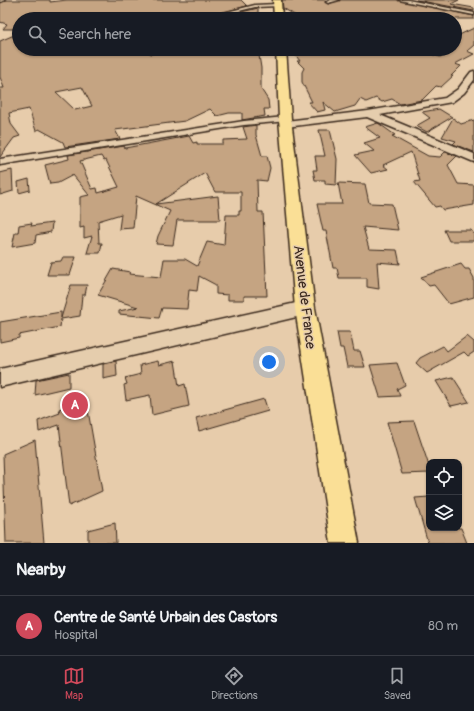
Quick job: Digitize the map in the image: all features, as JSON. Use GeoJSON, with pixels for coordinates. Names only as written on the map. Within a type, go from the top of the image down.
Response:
{"type":"FeatureCollection","features":[{"type":"Feature","properties":{"kind":"main road"},"geometry":{"type":"LineString","coordinates":[[277,2],[278,12]]}},
{"type":"Feature","properties":{"kind":"main road","name":"Avenue de France"},"geometry":{"type":"LineString","coordinates":[[281,56],[286,122],[305,308],[345,543]]}},
{"type":"Feature","properties":{"kind":"street"},"geometry":{"type":"LineString","coordinates":[[328,2],[337,0]]}},
{"type":"Feature","properties":{"kind":"street"},"geometry":{"type":"LineString","coordinates":[[401,0],[474,14]]}},
{"type":"Feature","properties":{"kind":"street"},"geometry":{"type":"LineString","coordinates":[[230,12],[277,2]]}},
{"type":"Feature","properties":{"kind":"street"},"geometry":{"type":"LineString","coordinates":[[0,162],[244,123],[286,122],[368,114],[448,100],[461,91],[474,74]]}},
{"type":"Feature","properties":{"kind":"street"},"geometry":{"type":"LineString","coordinates":[[368,114],[474,158]]}},
{"type":"Feature","properties":{"kind":"street"},"geometry":{"type":"LineString","coordinates":[[0,378],[305,308]]}},
{"type":"Feature","properties":{"kind":"building"},"geometry":{"type":"Polygon","coordinates":[[[6,0],[50,0],[50,2],[67,0],[241,0],[247,6],[224,12],[12,12],[12,29],[3,29],[7,24],[0,22],[0,3],[6,0]]]}},
{"type":"Feature","properties":{"kind":"building"},"geometry":{"type":"Polygon","coordinates":[[[282,0],[327,0],[325,2],[328,4],[340,0],[398,0],[455,12],[290,12],[283,8],[282,0]]]}},
{"type":"Feature","properties":{"kind":"building"},"geometry":{"type":"Polygon","coordinates":[[[416,0],[459,0],[451,4],[474,8],[474,11],[416,0]]]}},
{"type":"Feature","properties":{"kind":"building"},"geometry":{"type":"Polygon","coordinates":[[[258,8],[258,12],[242,12],[258,8]]]}},
{"type":"Feature","properties":{"kind":"building"},"geometry":{"type":"Polygon","coordinates":[[[462,13],[474,16],[474,19],[462,19],[462,13]]]}},
{"type":"Feature","properties":{"kind":"building"},"geometry":{"type":"Polygon","coordinates":[[[474,28],[474,45],[467,51],[474,54],[455,64],[461,66],[451,76],[453,76],[441,87],[436,86],[422,100],[400,104],[392,99],[382,102],[376,98],[366,102],[360,99],[355,106],[335,112],[323,102],[325,110],[317,112],[308,102],[312,102],[302,82],[302,72],[304,68],[297,61],[300,61],[296,56],[462,56],[462,34],[474,28]]]}},
{"type":"Feature","properties":{"kind":"building"},"geometry":{"type":"Polygon","coordinates":[[[12,36],[12,56],[259,56],[261,68],[261,89],[268,100],[269,109],[264,109],[265,116],[242,120],[242,113],[229,113],[217,116],[210,109],[185,121],[115,130],[120,139],[65,147],[63,142],[39,129],[36,131],[29,109],[9,113],[11,124],[20,136],[14,138],[0,157],[0,88],[4,88],[0,77],[0,41],[12,36]],[[82,87],[56,92],[75,110],[92,106],[82,87]]]}},
{"type":"Feature","properties":{"kind":"building"},"geometry":{"type":"Polygon","coordinates":[[[439,109],[452,117],[427,132],[416,126],[430,118],[422,112],[439,109]]]}},
{"type":"Feature","properties":{"kind":"building"},"geometry":{"type":"Polygon","coordinates":[[[453,118],[461,124],[474,120],[474,152],[453,144],[456,141],[442,137],[453,118]]]}},
{"type":"Feature","properties":{"kind":"building"},"geometry":{"type":"Polygon","coordinates":[[[378,123],[395,135],[392,136],[428,156],[440,157],[445,152],[457,156],[448,165],[458,184],[474,185],[474,205],[443,210],[440,206],[435,207],[414,182],[420,181],[411,152],[383,165],[388,169],[371,173],[355,155],[374,151],[364,143],[380,138],[365,127],[378,123]]]}},
{"type":"Feature","properties":{"kind":"building"},"geometry":{"type":"Polygon","coordinates":[[[256,125],[256,135],[262,156],[267,156],[270,168],[267,181],[257,180],[258,212],[263,212],[267,296],[244,296],[244,300],[228,300],[228,295],[216,294],[216,285],[199,276],[197,291],[189,290],[187,309],[162,308],[159,318],[119,314],[119,311],[138,307],[98,295],[113,269],[130,272],[129,274],[161,277],[164,259],[185,259],[197,266],[207,242],[224,245],[226,215],[239,215],[239,211],[241,211],[241,192],[215,192],[205,173],[156,204],[218,196],[220,220],[177,220],[173,245],[156,244],[158,236],[170,211],[136,196],[133,228],[119,229],[121,214],[98,221],[99,243],[102,243],[100,253],[87,253],[92,236],[84,238],[84,227],[80,228],[80,197],[89,195],[73,175],[58,183],[50,184],[45,165],[69,159],[68,155],[124,146],[125,148],[189,136],[193,143],[197,142],[197,144],[223,144],[223,140],[247,139],[243,127],[256,125]],[[101,156],[80,161],[92,189],[97,188],[98,193],[119,187],[106,160],[104,161],[101,156]]]}},
{"type":"Feature","properties":{"kind":"building"},"geometry":{"type":"Polygon","coordinates":[[[319,130],[330,130],[337,159],[336,185],[325,184],[325,180],[315,180],[313,170],[317,170],[315,156],[325,156],[319,130]]]}},
{"type":"Feature","properties":{"kind":"building"},"geometry":{"type":"Polygon","coordinates":[[[12,170],[13,191],[0,195],[0,173],[12,170]]]}},
{"type":"Feature","properties":{"kind":"building"},"geometry":{"type":"Polygon","coordinates":[[[29,179],[30,190],[19,193],[18,182],[29,179]]]}},
{"type":"Feature","properties":{"kind":"building"},"geometry":{"type":"Polygon","coordinates":[[[338,183],[365,184],[369,203],[392,204],[398,230],[363,227],[369,249],[397,250],[400,264],[377,262],[379,289],[367,287],[367,278],[339,278],[337,268],[333,268],[326,231],[323,231],[317,204],[342,204],[338,183]]]}},
{"type":"Feature","properties":{"kind":"building"},"geometry":{"type":"Polygon","coordinates":[[[32,223],[31,226],[52,223],[51,232],[36,235],[35,243],[12,247],[15,233],[18,233],[19,225],[32,223]]]}},
{"type":"Feature","properties":{"kind":"building"},"geometry":{"type":"Polygon","coordinates":[[[444,230],[471,230],[474,234],[474,241],[449,241],[444,230]]]}},
{"type":"Feature","properties":{"kind":"building"},"geometry":{"type":"Polygon","coordinates":[[[63,257],[76,257],[70,275],[47,275],[51,262],[61,261],[63,257]]]}},
{"type":"Feature","properties":{"kind":"building"},"geometry":{"type":"Polygon","coordinates":[[[461,264],[465,269],[469,269],[474,278],[474,297],[449,304],[434,285],[429,286],[421,277],[461,264]]]}},
{"type":"Feature","properties":{"kind":"building"},"geometry":{"type":"Polygon","coordinates":[[[71,285],[87,285],[85,295],[82,295],[80,316],[61,319],[60,327],[19,335],[19,338],[0,342],[0,322],[61,312],[61,318],[71,285]]]}},
{"type":"Feature","properties":{"kind":"building"},"geometry":{"type":"Polygon","coordinates":[[[337,332],[350,332],[354,351],[360,351],[365,367],[347,367],[343,348],[340,348],[337,332]]]}},
{"type":"Feature","properties":{"kind":"building"},"geometry":{"type":"Polygon","coordinates":[[[467,336],[474,342],[474,352],[468,356],[464,352],[427,373],[416,363],[420,358],[443,346],[447,351],[467,336]]]}},
{"type":"Feature","properties":{"kind":"building"},"geometry":{"type":"Polygon","coordinates":[[[116,361],[117,376],[103,379],[103,364],[116,361]]]}},
{"type":"Feature","properties":{"kind":"building"},"geometry":{"type":"Polygon","coordinates":[[[158,361],[159,365],[175,361],[179,386],[185,384],[189,406],[152,415],[150,395],[126,400],[124,385],[127,384],[125,378],[141,374],[140,365],[158,361]]]}},
{"type":"Feature","properties":{"kind":"building"},"geometry":{"type":"Polygon","coordinates":[[[397,363],[405,385],[397,389],[400,396],[380,397],[370,365],[397,363]]]}},
{"type":"Feature","properties":{"kind":"building"},"geometry":{"type":"Polygon","coordinates":[[[69,373],[69,387],[35,395],[36,380],[69,373]]]}},
{"type":"Feature","properties":{"kind":"building"},"geometry":{"type":"Polygon","coordinates":[[[453,377],[469,402],[451,406],[436,381],[453,377]]]}},
{"type":"Feature","properties":{"kind":"building"},"geometry":{"type":"Polygon","coordinates":[[[86,399],[102,491],[69,506],[59,425],[39,432],[38,421],[60,413],[59,409],[86,399]]]}},
{"type":"Feature","properties":{"kind":"building"},"geometry":{"type":"Polygon","coordinates":[[[264,399],[268,411],[199,431],[196,418],[264,399]]]}},
{"type":"Feature","properties":{"kind":"building"},"geometry":{"type":"Polygon","coordinates":[[[414,421],[427,459],[426,473],[402,474],[387,422],[414,421]]]}},
{"type":"Feature","properties":{"kind":"building"},"geometry":{"type":"Polygon","coordinates":[[[35,440],[44,543],[6,543],[3,454],[35,440]]]}},
{"type":"Feature","properties":{"kind":"building"},"geometry":{"type":"Polygon","coordinates":[[[426,497],[426,531],[462,530],[467,543],[428,543],[415,498],[426,497]]]}},
{"type":"Feature","properties":{"kind":"building"},"geometry":{"type":"Polygon","coordinates":[[[115,523],[116,543],[88,543],[88,530],[115,523]]]}},
{"type":"Feature","properties":{"kind":"place","name":"Centre de Santé Urbain des Castors"},"geometry":{"type":"Point","coordinates":[75,405]}}]}
